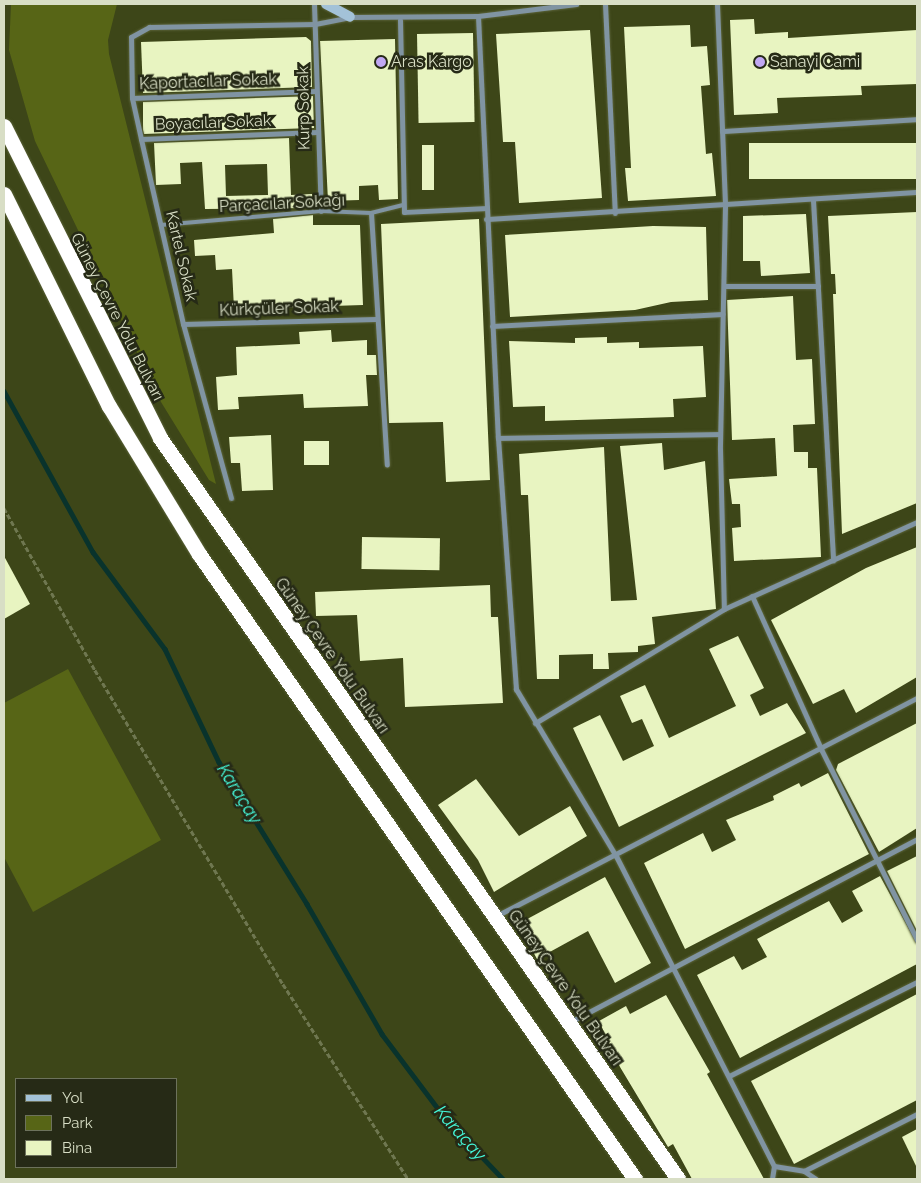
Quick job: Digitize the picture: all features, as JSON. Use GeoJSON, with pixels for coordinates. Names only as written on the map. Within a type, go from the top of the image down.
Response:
{"type":"FeatureCollection","features":[{"type":"Feature","properties":{"kind":"highway","name":"Güney Çevre Yolu Bulvarı"},"geometry":{"type":"LineString","coordinates":[[5,125],[160,438],[678,1179]]}},
{"type":"Feature","properties":{"kind":"highway"},"geometry":{"type":"LineString","coordinates":[[4,194],[109,406],[194,546],[635,1179]]}},
{"type":"Feature","properties":{"kind":"street","name":"Kurp Sokak"},"geometry":{"type":"LineString","coordinates":[[314,4],[321,211]]}},
{"type":"Feature","properties":{"kind":"street"},"geometry":{"type":"LineString","coordinates":[[326,4],[350,17]]}},
{"type":"Feature","properties":{"kind":"street"},"geometry":{"type":"LineString","coordinates":[[315,24],[350,17],[400,20],[478,16],[576,4]]}},
{"type":"Feature","properties":{"kind":"street"},"geometry":{"type":"LineString","coordinates":[[604,4],[615,213]]}},
{"type":"Feature","properties":{"kind":"street"},"geometry":{"type":"LineString","coordinates":[[717,4],[725,206],[720,434],[724,609]]}},
{"type":"Feature","properties":{"kind":"street"},"geometry":{"type":"LineString","coordinates":[[478,16],[485,207],[498,438],[516,689],[616,856],[674,967],[774,1166],[772,1179]]}},
{"type":"Feature","properties":{"kind":"street"},"geometry":{"type":"LineString","coordinates":[[400,20],[404,212],[485,207]]}},
{"type":"Feature","properties":{"kind":"street","name":"Kartel Sokak"},"geometry":{"type":"LineString","coordinates":[[231,498],[183,324],[132,98],[131,37],[150,27],[315,24]]}},
{"type":"Feature","properties":{"kind":"street","name":"Kaportacılar Sokak"},"geometry":{"type":"LineString","coordinates":[[132,98],[316,91]]}},
{"type":"Feature","properties":{"kind":"street"},"geometry":{"type":"LineString","coordinates":[[722,131],[917,120]]}},
{"type":"Feature","properties":{"kind":"street","name":"Boyacılar Sokak"},"geometry":{"type":"LineString","coordinates":[[141,139],[317,132]]}},
{"type":"Feature","properties":{"kind":"street"},"geometry":{"type":"LineString","coordinates":[[485,207],[486,222],[917,192]]}},
{"type":"Feature","properties":{"kind":"street"},"geometry":{"type":"LineString","coordinates":[[813,200],[833,560]]}},
{"type":"Feature","properties":{"kind":"street"},"geometry":{"type":"LineString","coordinates":[[371,213],[376,318],[387,464]]}},
{"type":"Feature","properties":{"kind":"street"},"geometry":{"type":"LineString","coordinates":[[724,286],[818,286]]}},
{"type":"Feature","properties":{"kind":"street"},"geometry":{"type":"LineString","coordinates":[[492,326],[723,314]]}},
{"type":"Feature","properties":{"kind":"street","name":"Kürkçüler Sokak"},"geometry":{"type":"LineString","coordinates":[[183,324],[376,318]]}},
{"type":"Feature","properties":{"kind":"street"},"geometry":{"type":"LineString","coordinates":[[498,438],[720,434]]}},
{"type":"Feature","properties":{"kind":"street"},"geometry":{"type":"LineString","coordinates":[[536,723],[724,609],[917,522]]}},
{"type":"Feature","properties":{"kind":"street"},"geometry":{"type":"LineString","coordinates":[[752,596],[821,748],[917,940]]}},
{"type":"Feature","properties":{"kind":"street"},"geometry":{"type":"LineString","coordinates":[[494,917],[616,856],[917,698]]}},
{"type":"Feature","properties":{"kind":"street"},"geometry":{"type":"LineString","coordinates":[[568,1023],[917,839]]}},
{"type":"Feature","properties":{"kind":"street"},"geometry":{"type":"LineString","coordinates":[[729,1076],[917,982]]}},
{"type":"Feature","properties":{"kind":"street"},"geometry":{"type":"LineString","coordinates":[[804,1171],[917,1114]]}},
{"type":"Feature","properties":{"kind":"street"},"geometry":{"type":"LineString","coordinates":[[774,1166],[804,1171],[816,1179]]}},
{"type":"Feature","properties":{"kind":"lane","name":"Parçacılar Sokağı"},"geometry":{"type":"LineString","coordinates":[[162,225],[321,211],[371,213],[404,205]]}},
{"type":"Feature","properties":{"kind":"path"},"geometry":{"type":"LineString","coordinates":[[4,508],[95,670],[273,967],[408,1179]]}},
{"type":"Feature","properties":{"kind":"green space"},"geometry":{"type":"Polygon","coordinates":[[[11,4],[117,4],[108,40],[109,54],[216,484],[209,480],[161,402],[35,141],[9,50],[11,4]]]}},
{"type":"Feature","properties":{"kind":"green space"},"geometry":{"type":"Polygon","coordinates":[[[68,669],[161,840],[33,912],[4,857],[4,703],[68,669]]]}},
{"type":"Feature","properties":{"kind":"building"},"geometry":{"type":"Polygon","coordinates":[[[754,19],[755,34],[788,32],[788,38],[917,30],[917,84],[861,86],[862,95],[777,98],[778,113],[734,115],[730,20],[754,19]]]}},
{"type":"Feature","properties":{"kind":"building"},"geometry":{"type":"Polygon","coordinates":[[[690,25],[691,47],[707,46],[710,85],[701,86],[706,154],[712,153],[716,196],[628,201],[625,168],[631,168],[624,27],[690,25]]]}},
{"type":"Feature","properties":{"kind":"building"},"geometry":{"type":"Polygon","coordinates":[[[590,30],[602,198],[519,203],[515,142],[503,142],[496,34],[590,30]]]}},
{"type":"Feature","properties":{"kind":"building"},"geometry":{"type":"Polygon","coordinates":[[[473,33],[475,122],[419,123],[417,34],[473,33]]]}},
{"type":"Feature","properties":{"kind":"building"},"geometry":{"type":"Polygon","coordinates":[[[306,37],[311,41],[312,87],[143,93],[141,42],[306,37]]]}},
{"type":"Feature","properties":{"kind":"building"},"geometry":{"type":"Polygon","coordinates":[[[395,39],[398,199],[379,200],[378,185],[359,186],[359,200],[328,201],[320,41],[395,39]]]}},
{"type":"Feature","properties":{"kind":"building"},"geometry":{"type":"Polygon","coordinates":[[[313,96],[314,128],[144,134],[143,130],[143,102],[313,96]]]}},
{"type":"Feature","properties":{"kind":"building"},"geometry":{"type":"Polygon","coordinates":[[[289,138],[291,195],[312,194],[313,208],[205,209],[202,162],[180,163],[181,184],[156,185],[154,143],[289,138]],[[267,164],[225,165],[226,196],[268,195],[267,164]]]}},
{"type":"Feature","properties":{"kind":"building"},"geometry":{"type":"Polygon","coordinates":[[[749,143],[917,143],[917,179],[749,179],[749,143]]]}},
{"type":"Feature","properties":{"kind":"building"},"geometry":{"type":"Polygon","coordinates":[[[422,145],[434,145],[434,190],[422,190],[422,145]]]}},
{"type":"Feature","properties":{"kind":"building"},"geometry":{"type":"Polygon","coordinates":[[[917,212],[917,503],[842,534],[833,294],[836,294],[835,274],[831,274],[828,216],[917,212]]]}},
{"type":"Feature","properties":{"kind":"building"},"geometry":{"type":"Polygon","coordinates":[[[806,214],[810,273],[761,276],[760,261],[743,261],[743,216],[806,214]]]}},
{"type":"Feature","properties":{"kind":"building"},"geometry":{"type":"Polygon","coordinates":[[[313,215],[313,225],[360,225],[363,305],[234,309],[232,269],[216,270],[215,255],[195,256],[194,240],[274,233],[273,219],[313,215]]]}},
{"type":"Feature","properties":{"kind":"building"},"geometry":{"type":"Polygon","coordinates":[[[479,219],[490,480],[446,482],[443,422],[389,423],[381,224],[479,219]]]}},
{"type":"Feature","properties":{"kind":"building"},"geometry":{"type":"Polygon","coordinates":[[[653,226],[706,227],[708,300],[671,302],[635,310],[510,317],[505,235],[653,226]]]}},
{"type":"Feature","properties":{"kind":"building"},"geometry":{"type":"Polygon","coordinates":[[[793,296],[796,360],[812,359],[815,424],[793,425],[794,452],[808,452],[808,468],[817,468],[821,557],[734,561],[732,528],[741,527],[740,504],[732,504],[729,479],[777,476],[775,438],[732,440],[727,300],[793,296]]]}},
{"type":"Feature","properties":{"kind":"building"},"geometry":{"type":"Polygon","coordinates":[[[331,330],[332,342],[367,340],[367,355],[376,355],[377,375],[366,375],[368,406],[304,408],[303,394],[238,397],[239,409],[218,410],[216,377],[237,375],[236,347],[300,344],[299,332],[331,330]]]}},
{"type":"Feature","properties":{"kind":"building"},"geometry":{"type":"Polygon","coordinates":[[[607,337],[607,343],[639,342],[639,348],[703,346],[706,397],[673,399],[674,417],[545,421],[545,406],[513,407],[509,341],[575,343],[575,338],[607,337]]]}},
{"type":"Feature","properties":{"kind":"building"},"geometry":{"type":"Polygon","coordinates":[[[271,435],[273,490],[242,491],[240,463],[231,463],[229,437],[271,435]]]}},
{"type":"Feature","properties":{"kind":"building"},"geometry":{"type":"Polygon","coordinates":[[[304,441],[329,441],[329,465],[304,465],[304,441]]]}},
{"type":"Feature","properties":{"kind":"building"},"geometry":{"type":"Polygon","coordinates":[[[662,443],[664,470],[705,461],[716,609],[652,617],[655,644],[638,646],[638,652],[608,653],[609,669],[593,669],[593,654],[559,655],[559,679],[537,679],[528,495],[521,495],[519,454],[604,447],[611,601],[637,600],[620,446],[662,443]]]}},
{"type":"Feature","properties":{"kind":"building"},"geometry":{"type":"Polygon","coordinates":[[[362,537],[440,538],[439,570],[361,569],[362,537]]]}},
{"type":"Feature","properties":{"kind":"building"},"geometry":{"type":"Polygon","coordinates":[[[917,547],[917,677],[856,713],[844,689],[813,704],[771,620],[866,568],[917,547]]]}},
{"type":"Feature","properties":{"kind":"building"},"geometry":{"type":"Polygon","coordinates":[[[4,556],[30,604],[4,619],[4,556]]]}},
{"type":"Feature","properties":{"kind":"building"},"geometry":{"type":"Polygon","coordinates":[[[490,585],[491,617],[498,617],[503,703],[405,707],[403,658],[360,661],[357,615],[316,616],[315,592],[490,585]]]}},
{"type":"Feature","properties":{"kind":"building"},"geometry":{"type":"Polygon","coordinates":[[[738,636],[764,688],[750,695],[760,716],[787,703],[806,733],[619,827],[573,728],[600,715],[623,761],[654,746],[642,719],[632,723],[620,696],[645,685],[669,738],[736,706],[709,649],[738,636]]]}},
{"type":"Feature","properties":{"kind":"building"},"geometry":{"type":"Polygon","coordinates":[[[917,723],[917,828],[879,852],[836,770],[838,764],[917,723]]]}},
{"type":"Feature","properties":{"kind":"building"},"geometry":{"type":"Polygon","coordinates":[[[828,773],[869,854],[685,949],[644,863],[703,833],[712,852],[736,840],[726,820],[774,800],[773,796],[799,783],[801,787],[828,773]]]}},
{"type":"Feature","properties":{"kind":"building"},"geometry":{"type":"Polygon","coordinates":[[[476,779],[519,836],[570,806],[587,836],[494,892],[478,860],[438,805],[476,779]]]}},
{"type":"Feature","properties":{"kind":"building"},"geometry":{"type":"Polygon","coordinates":[[[917,856],[917,931],[887,871],[917,856]]]}},
{"type":"Feature","properties":{"kind":"building"},"geometry":{"type":"Polygon","coordinates":[[[880,876],[917,944],[917,964],[740,1058],[697,975],[734,956],[742,970],[767,957],[757,939],[829,901],[842,923],[863,911],[852,891],[880,876]]]}},
{"type":"Feature","properties":{"kind":"building"},"geometry":{"type":"Polygon","coordinates":[[[605,877],[651,963],[615,983],[588,931],[537,959],[518,924],[605,877]]]}},
{"type":"Feature","properties":{"kind":"building"},"geometry":{"type":"Polygon","coordinates":[[[917,994],[917,1100],[794,1164],[751,1081],[917,994]]]}},
{"type":"Feature","properties":{"kind":"building"},"geometry":{"type":"Polygon","coordinates":[[[666,995],[710,1072],[707,1074],[764,1179],[692,1179],[673,1144],[668,1147],[620,1067],[599,1021],[626,1006],[630,1014],[666,995]]]}},
{"type":"Feature","properties":{"kind":"building"},"geometry":{"type":"Polygon","coordinates":[[[917,1129],[917,1168],[902,1137],[917,1129]]]}},
{"type":"Feature","properties":{"kind":"waterway","name":"Karaçay"},"geometry":{"type":"LineString","coordinates":[[4,391],[93,552],[165,649],[219,762],[307,904],[382,1034],[445,1118],[503,1179]]}},
{"type":"Feature","properties":{"kind":"place","name":"Aras Kargo"},"geometry":{"type":"Point","coordinates":[381,62]}},
{"type":"Feature","properties":{"kind":"place","name":"Sanayi Cami"},"geometry":{"type":"Point","coordinates":[760,62]}}]}
